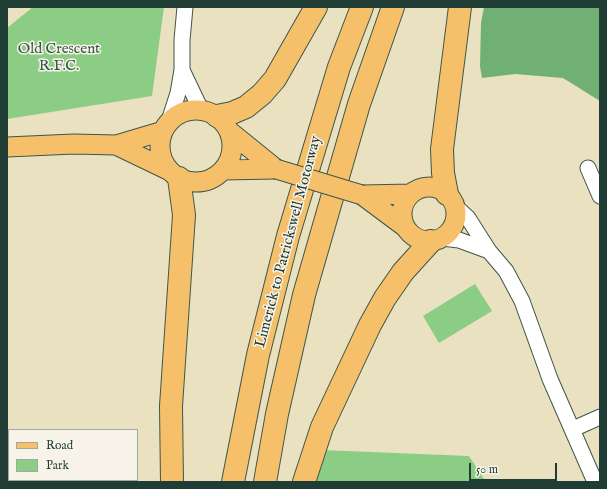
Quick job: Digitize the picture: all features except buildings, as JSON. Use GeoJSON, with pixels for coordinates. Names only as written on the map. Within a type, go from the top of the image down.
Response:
{"type":"FeatureCollection","features":[{"type":"Feature","properties":{"kind":"highway"},"geometry":{"type":"LineString","coordinates":[[216,119],[246,107],[262,94],[275,78],[316,7]]}},
{"type":"Feature","properties":{"kind":"highway","name":"Limerick to Patrickswell Motorway"},"geometry":{"type":"LineString","coordinates":[[233,482],[258,355],[288,236],[339,67],[362,7]]}},
{"type":"Feature","properties":{"kind":"highway","name":"Limerick to Patrickswell Motorway"},"geometry":{"type":"LineString","coordinates":[[265,482],[277,414],[304,295],[359,104],[393,7]]}},
{"type":"Feature","properties":{"kind":"highway"},"geometry":{"type":"LineString","coordinates":[[451,200],[443,173],[442,149],[460,7]]}},
{"type":"Feature","properties":{"kind":"highway"},"geometry":{"type":"LineString","coordinates":[[172,482],[171,406],[184,215],[174,175]]}},
{"type":"Feature","properties":{"kind":"highway"},"geometry":{"type":"LineString","coordinates":[[304,482],[322,427],[370,325],[385,298],[403,272],[437,240]]}},
{"type":"Feature","properties":{"kind":"main road"},"geometry":{"type":"LineString","coordinates":[[174,175],[163,162],[160,152],[160,141],[166,126],[178,114],[189,110],[216,119],[276,169]]}},
{"type":"Feature","properties":{"kind":"main road"},"geometry":{"type":"LineString","coordinates":[[116,145],[190,182],[202,182],[214,178],[223,170],[229,162],[232,152],[232,141],[216,119]]}},
{"type":"Feature","properties":{"kind":"main road"},"geometry":{"type":"LineString","coordinates":[[7,147],[74,144],[116,145],[166,126]]}},
{"type":"Feature","properties":{"kind":"main road"},"geometry":{"type":"LineString","coordinates":[[223,170],[276,169],[362,195],[411,194]]}},
{"type":"Feature","properties":{"kind":"main road"},"geometry":{"type":"LineString","coordinates":[[362,195],[405,227],[416,238],[437,240],[450,232],[454,224],[456,215],[451,200],[433,187],[418,189],[405,201],[402,210],[402,219],[405,227]]}},
{"type":"Feature","properties":{"kind":"street"},"geometry":{"type":"LineString","coordinates":[[166,126],[178,93],[182,70],[185,7]]}},
{"type":"Feature","properties":{"kind":"street"},"geometry":{"type":"LineString","coordinates":[[182,70],[216,119]]}},
{"type":"Feature","properties":{"kind":"street"},"geometry":{"type":"LineString","coordinates":[[588,168],[600,196]]}},
{"type":"Feature","properties":{"kind":"street"},"geometry":{"type":"LineString","coordinates":[[451,200],[468,218],[489,251],[506,272],[522,301],[550,379],[595,482]]}},
{"type":"Feature","properties":{"kind":"street"},"geometry":{"type":"LineString","coordinates":[[437,240],[459,240],[489,251]]}},
{"type":"Feature","properties":{"kind":"street"},"geometry":{"type":"LineString","coordinates":[[572,430],[600,417]]}},
{"type":"Feature","properties":{"kind":"green space","name":"Old Crescent R.F.C."},"geometry":{"type":"Polygon","coordinates":[[[33,7],[164,7],[152,96],[7,119],[7,28],[33,7]]]}},
{"type":"Feature","properties":{"kind":"green space"},"geometry":{"type":"Polygon","coordinates":[[[484,7],[600,7],[600,101],[563,78],[515,74],[482,78],[480,66],[481,23],[484,7]]]}},
{"type":"Feature","properties":{"kind":"green space"},"geometry":{"type":"Polygon","coordinates":[[[475,284],[492,311],[439,343],[423,316],[475,284]]]}},
{"type":"Feature","properties":{"kind":"green space"},"geometry":{"type":"Polygon","coordinates":[[[321,450],[469,456],[486,482],[314,482],[321,450]]]}}]}
